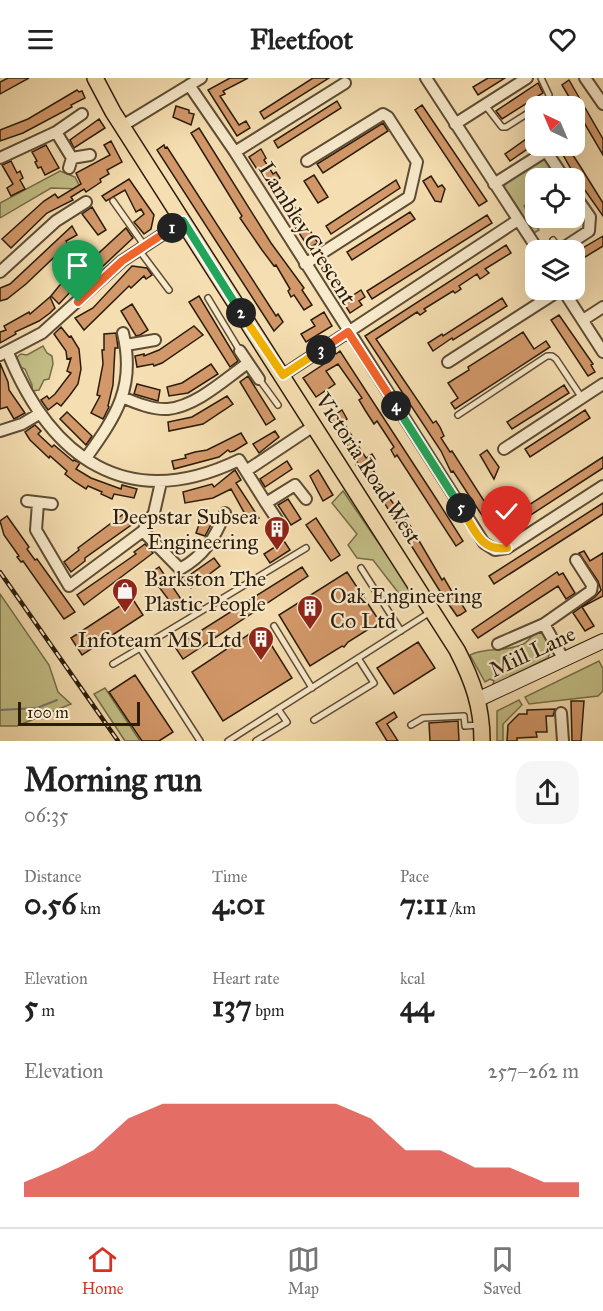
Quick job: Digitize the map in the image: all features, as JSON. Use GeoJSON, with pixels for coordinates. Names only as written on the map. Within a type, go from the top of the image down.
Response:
{"type":"FeatureCollection","features":[{"type":"Feature","properties":{"kind":"main road","name":"Victoria Road West"},"geometry":{"type":"LineString","coordinates":[[95,78],[122,126],[457,650],[479,699],[482,741]]}},
{"type":"Feature","properties":{"kind":"main road","name":"Mill Lane"},"geometry":{"type":"LineString","coordinates":[[479,699],[603,641]]}},
{"type":"Feature","properties":{"kind":"street"},"geometry":{"type":"LineString","coordinates":[[426,78],[531,240]]}},
{"type":"Feature","properties":{"kind":"street"},"geometry":{"type":"LineString","coordinates":[[455,124],[527,78]]}},
{"type":"Feature","properties":{"kind":"street"},"geometry":{"type":"LineString","coordinates":[[585,78],[603,104]]}},
{"type":"Feature","properties":{"kind":"street"},"geometry":{"type":"LineString","coordinates":[[122,126],[194,81]]}},
{"type":"Feature","properties":{"kind":"street","name":"Lambley Crescent"},"geometry":{"type":"LineString","coordinates":[[194,81],[305,264],[484,543],[495,549],[507,548],[603,486]]}},
{"type":"Feature","properties":{"kind":"street"},"geometry":{"type":"LineString","coordinates":[[235,152],[345,83]]}},
{"type":"Feature","properties":{"kind":"street"},"geometry":{"type":"LineString","coordinates":[[0,158],[56,132],[82,114]]}},
{"type":"Feature","properties":{"kind":"street"},"geometry":{"type":"LineString","coordinates":[[305,264],[409,198],[417,162],[388,117],[383,114],[307,161]]}},
{"type":"Feature","properties":{"kind":"street"},"geometry":{"type":"LineString","coordinates":[[56,132],[70,163],[90,156]]}},
{"type":"Feature","properties":{"kind":"street"},"geometry":{"type":"LineString","coordinates":[[494,183],[546,151],[557,168]]}},
{"type":"Feature","properties":{"kind":"street"},"geometry":{"type":"LineString","coordinates":[[0,272],[56,221],[86,202]]}},
{"type":"Feature","properties":{"kind":"street"},"geometry":{"type":"LineString","coordinates":[[575,240],[589,231],[590,217],[585,210]]}},
{"type":"Feature","properties":{"kind":"street"},"geometry":{"type":"LineString","coordinates":[[283,375],[518,220]]}},
{"type":"Feature","properties":{"kind":"street"},"geometry":{"type":"LineString","coordinates":[[183,221],[141,247],[103,277],[42,333],[4,354],[39,414],[52,430],[86,458],[119,477],[161,482],[195,477],[216,471],[239,460],[282,527]]}},
{"type":"Feature","properties":{"kind":"street"},"geometry":{"type":"LineString","coordinates":[[448,362],[545,300]]}},
{"type":"Feature","properties":{"kind":"street"},"geometry":{"type":"LineString","coordinates":[[568,300],[603,352]]}},
{"type":"Feature","properties":{"kind":"street"},"geometry":{"type":"LineString","coordinates":[[583,320],[603,307]]}},
{"type":"Feature","properties":{"kind":"street"},"geometry":{"type":"LineString","coordinates":[[86,458],[105,430],[122,398],[128,374],[123,333]]}},
{"type":"Feature","properties":{"kind":"street"},"geometry":{"type":"LineString","coordinates":[[126,345],[155,340]]}},
{"type":"Feature","properties":{"kind":"street"},"geometry":{"type":"LineString","coordinates":[[240,351],[259,379]]}},
{"type":"Feature","properties":{"kind":"street"},"geometry":{"type":"LineString","coordinates":[[122,398],[142,405],[166,409],[186,404],[248,363]]}},
{"type":"Feature","properties":{"kind":"street"},"geometry":{"type":"LineString","coordinates":[[504,449],[603,384]]}},
{"type":"Feature","properties":{"kind":"street"},"geometry":{"type":"LineString","coordinates":[[0,431],[22,424],[39,414]]}},
{"type":"Feature","properties":{"kind":"street"},"geometry":{"type":"LineString","coordinates":[[246,471],[315,425]]}},
{"type":"Feature","properties":{"kind":"street"},"geometry":{"type":"LineString","coordinates":[[38,503],[36,530],[69,586],[143,531],[154,513],[161,482]]}},
{"type":"Feature","properties":{"kind":"street"},"geometry":{"type":"LineString","coordinates":[[266,503],[295,485],[306,499]]}},
{"type":"Feature","properties":{"kind":"street"},"geometry":{"type":"LineString","coordinates":[[27,501],[52,504]]}},
{"type":"Feature","properties":{"kind":"street"},"geometry":{"type":"LineString","coordinates":[[143,531],[180,569],[195,561],[212,543],[225,513]]}},
{"type":"Feature","properties":{"kind":"street"},"geometry":{"type":"LineString","coordinates":[[498,644],[544,624],[591,591],[592,585],[576,560]]}},
{"type":"Feature","properties":{"kind":"street"},"geometry":{"type":"LineString","coordinates":[[544,624],[564,660]]}},
{"type":"Feature","properties":{"kind":"street"},"geometry":{"type":"LineString","coordinates":[[561,713],[562,741]]}},
{"type":"Feature","properties":{"kind":"lane"},"geometry":{"type":"LineString","coordinates":[[541,78],[548,89],[549,96]]}},
{"type":"Feature","properties":{"kind":"lane"},"geometry":{"type":"LineString","coordinates":[[485,105],[502,127],[506,127],[525,115]]}},
{"type":"Feature","properties":{"kind":"lane"},"geometry":{"type":"LineString","coordinates":[[113,201],[169,290]]}},
{"type":"Feature","properties":{"kind":"lane"},"geometry":{"type":"LineString","coordinates":[[208,298],[240,351]]}},
{"type":"Feature","properties":{"kind":"lane"},"geometry":{"type":"LineString","coordinates":[[458,415],[547,356],[556,359],[582,398]]}},
{"type":"Feature","properties":{"kind":"lane"},"geometry":{"type":"LineString","coordinates":[[259,379],[278,405]]}},
{"type":"Feature","properties":{"kind":"lane"},"geometry":{"type":"LineString","coordinates":[[113,664],[306,548]]}},
{"type":"Feature","properties":{"kind":"lane"},"geometry":{"type":"LineString","coordinates":[[361,568],[400,631]]}},
{"type":"Feature","properties":{"kind":"lane"},"geometry":{"type":"LineString","coordinates":[[228,741],[433,611]]}},
{"type":"Feature","properties":{"kind":"lane"},"geometry":{"type":"LineString","coordinates":[[274,626],[312,688]]}},
{"type":"Feature","properties":{"kind":"lane"},"geometry":{"type":"LineString","coordinates":[[140,648],[198,740]]}},
{"type":"Feature","properties":{"kind":"lane"},"geometry":{"type":"LineString","coordinates":[[314,720],[374,683],[358,658]]}},
{"type":"Feature","properties":{"kind":"lane"},"geometry":{"type":"LineString","coordinates":[[256,741],[287,722],[278,709]]}},
{"type":"Feature","properties":{"kind":"lane"},"geometry":{"type":"LineString","coordinates":[[411,725],[423,718],[464,717],[465,726],[482,725]]}},
{"type":"Feature","properties":{"kind":"shaded area"},"geometry":{"type":"Polygon","coordinates":[[[543,160],[547,161],[552,168],[530,168],[543,160]]]}},
{"type":"Feature","properties":{"kind":"shaded area"},"geometry":{"type":"Polygon","coordinates":[[[60,171],[75,177],[81,189],[51,188],[0,218],[0,203],[60,171]]]}},
{"type":"Feature","properties":{"kind":"shaded area"},"geometry":{"type":"Polygon","coordinates":[[[525,171],[525,219],[504,187],[506,183],[525,171]]]}},
{"type":"Feature","properties":{"kind":"shaded area"},"geometry":{"type":"Polygon","coordinates":[[[531,228],[538,228],[539,230],[534,233],[531,228]]]}},
{"type":"Feature","properties":{"kind":"shaded area"},"geometry":{"type":"Polygon","coordinates":[[[43,346],[52,356],[53,364],[49,379],[44,380],[39,390],[32,391],[32,385],[25,369],[20,367],[17,357],[21,354],[27,355],[43,346]]]}},
{"type":"Feature","properties":{"kind":"shaded area"},"geometry":{"type":"Polygon","coordinates":[[[343,491],[415,596],[404,600],[373,560],[357,558],[348,545],[357,534],[332,503],[343,491]]]}},
{"type":"Feature","properties":{"kind":"shaded area"},"geometry":{"type":"Polygon","coordinates":[[[0,594],[49,665],[58,692],[71,704],[17,726],[0,726],[0,594]]]}},
{"type":"Feature","properties":{"kind":"shaded area"},"geometry":{"type":"Polygon","coordinates":[[[540,631],[549,647],[548,658],[492,687],[494,681],[490,679],[485,682],[470,655],[524,644],[540,631]]]}},
{"type":"Feature","properties":{"kind":"shaded area"},"geometry":{"type":"Polygon","coordinates":[[[599,661],[603,669],[603,691],[598,696],[529,704],[525,697],[599,661]]]}},
{"type":"Feature","properties":{"kind":"shaded area"},"geometry":{"type":"Polygon","coordinates":[[[105,688],[140,741],[125,741],[94,694],[105,688]]]}},
{"type":"Feature","properties":{"kind":"shaded area"},"geometry":{"type":"Polygon","coordinates":[[[519,700],[522,705],[503,724],[503,741],[497,741],[497,711],[519,700]]]}},
{"type":"Feature","properties":{"kind":"building"},"geometry":{"type":"Polygon","coordinates":[[[8,78],[29,78],[0,94],[0,82],[8,78]]]}},
{"type":"Feature","properties":{"kind":"building"},"geometry":{"type":"Polygon","coordinates":[[[230,78],[248,78],[223,91],[225,94],[220,96],[239,125],[246,121],[250,128],[237,136],[208,90],[230,78]]]}},
{"type":"Feature","properties":{"kind":"building"},"geometry":{"type":"Polygon","coordinates":[[[313,78],[329,78],[264,119],[260,112],[313,78]]]}},
{"type":"Feature","properties":{"kind":"building"},"geometry":{"type":"Polygon","coordinates":[[[488,78],[505,78],[478,95],[473,87],[488,78]]]}},
{"type":"Feature","properties":{"kind":"building"},"geometry":{"type":"Polygon","coordinates":[[[569,80],[578,96],[568,96],[562,85],[569,80]]]}},
{"type":"Feature","properties":{"kind":"building"},"geometry":{"type":"Polygon","coordinates":[[[538,83],[543,93],[538,96],[525,96],[525,104],[502,119],[496,111],[538,83]]]}},
{"type":"Feature","properties":{"kind":"building"},"geometry":{"type":"Polygon","coordinates":[[[77,90],[82,91],[85,98],[71,105],[72,107],[23,133],[0,141],[0,130],[28,119],[77,90]]]}},
{"type":"Feature","properties":{"kind":"building"},"geometry":{"type":"Polygon","coordinates":[[[337,101],[341,108],[278,148],[274,141],[337,101]]]}},
{"type":"Feature","properties":{"kind":"building"},"geometry":{"type":"Polygon","coordinates":[[[422,105],[487,201],[479,206],[415,110],[422,105]]]}},
{"type":"Feature","properties":{"kind":"building"},"geometry":{"type":"Polygon","coordinates":[[[176,106],[194,114],[191,125],[173,117],[176,106]]]}},
{"type":"Feature","properties":{"kind":"building"},"geometry":{"type":"Polygon","coordinates":[[[585,108],[603,139],[603,155],[585,124],[585,108]]]}},
{"type":"Feature","properties":{"kind":"building"},"geometry":{"type":"Polygon","coordinates":[[[99,119],[105,128],[74,148],[70,140],[99,119]]]}},
{"type":"Feature","properties":{"kind":"building"},"geometry":{"type":"Polygon","coordinates":[[[383,123],[388,131],[323,173],[317,164],[383,123]]]}},
{"type":"Feature","properties":{"kind":"building"},"geometry":{"type":"Polygon","coordinates":[[[199,128],[271,243],[304,288],[302,290],[312,305],[304,310],[294,295],[291,297],[288,291],[290,289],[276,265],[274,266],[240,218],[242,216],[191,133],[199,128]]]}},
{"type":"Feature","properties":{"kind":"building"},"geometry":{"type":"Polygon","coordinates":[[[525,140],[525,151],[510,161],[505,154],[525,140]]]}},
{"type":"Feature","properties":{"kind":"building"},"geometry":{"type":"Polygon","coordinates":[[[111,141],[122,162],[107,170],[109,174],[100,179],[101,182],[86,192],[84,189],[71,197],[73,200],[47,213],[11,248],[2,239],[44,201],[55,194],[58,198],[81,184],[76,173],[110,155],[104,145],[111,141]]]}},
{"type":"Feature","properties":{"kind":"building"},"geometry":{"type":"Polygon","coordinates":[[[46,145],[59,168],[45,175],[41,167],[38,168],[32,152],[46,145]]]}},
{"type":"Feature","properties":{"kind":"building"},"geometry":{"type":"Polygon","coordinates":[[[164,145],[276,316],[278,314],[283,322],[274,331],[157,150],[164,145]]]}},
{"type":"Feature","properties":{"kind":"building"},"geometry":{"type":"Polygon","coordinates":[[[261,149],[266,158],[264,160],[273,174],[276,172],[280,178],[277,180],[318,243],[309,248],[249,157],[261,149]]]}},
{"type":"Feature","properties":{"kind":"building"},"geometry":{"type":"Polygon","coordinates":[[[564,156],[574,156],[581,168],[570,168],[564,156]]]}},
{"type":"Feature","properties":{"kind":"building"},"geometry":{"type":"Polygon","coordinates":[[[11,161],[17,173],[20,171],[23,178],[20,180],[25,189],[11,196],[7,188],[13,184],[2,165],[11,161]]]}},
{"type":"Feature","properties":{"kind":"building"},"geometry":{"type":"Polygon","coordinates":[[[585,174],[603,203],[603,216],[585,190],[585,174]]]}},
{"type":"Feature","properties":{"kind":"building"},"geometry":{"type":"Polygon","coordinates":[[[314,175],[328,197],[318,203],[304,181],[314,175]]]}},
{"type":"Feature","properties":{"kind":"building"},"geometry":{"type":"Polygon","coordinates":[[[431,176],[438,187],[442,185],[445,189],[441,202],[435,201],[423,181],[431,176]]]}},
{"type":"Feature","properties":{"kind":"building"},"geometry":{"type":"Polygon","coordinates":[[[129,179],[154,215],[151,229],[144,234],[134,222],[144,214],[141,209],[136,212],[125,190],[106,201],[102,196],[129,179]]]}},
{"type":"Feature","properties":{"kind":"building"},"geometry":{"type":"Polygon","coordinates":[[[396,180],[400,188],[331,234],[326,226],[396,180]]]}},
{"type":"Feature","properties":{"kind":"building"},"geometry":{"type":"Polygon","coordinates":[[[92,207],[106,230],[98,235],[82,214],[92,207]]]}},
{"type":"Feature","properties":{"kind":"building"},"geometry":{"type":"Polygon","coordinates":[[[410,212],[415,219],[352,260],[347,252],[410,212]]]}},
{"type":"Feature","properties":{"kind":"building"},"geometry":{"type":"Polygon","coordinates":[[[487,215],[492,223],[372,299],[367,291],[487,215]]]}},
{"type":"Feature","properties":{"kind":"building"},"geometry":{"type":"Polygon","coordinates":[[[72,226],[77,235],[66,241],[68,244],[26,284],[7,299],[0,301],[0,288],[10,284],[72,226]]]}},
{"type":"Feature","properties":{"kind":"building"},"geometry":{"type":"Polygon","coordinates":[[[126,228],[133,238],[102,267],[100,264],[86,275],[59,304],[51,296],[59,286],[86,259],[89,262],[126,228]]]}},
{"type":"Feature","properties":{"kind":"building"},"geometry":{"type":"Polygon","coordinates":[[[603,236],[603,246],[585,257],[585,247],[603,236]]]}},
{"type":"Feature","properties":{"kind":"building"},"geometry":{"type":"Polygon","coordinates":[[[506,245],[511,253],[485,269],[489,273],[480,279],[477,274],[459,286],[461,289],[455,293],[453,291],[424,309],[426,311],[420,315],[417,312],[376,339],[433,423],[436,421],[440,427],[444,436],[441,438],[450,452],[452,451],[495,518],[487,523],[453,471],[451,472],[441,451],[365,336],[506,245]]]}},
{"type":"Feature","properties":{"kind":"building"},"geometry":{"type":"Polygon","coordinates":[[[132,266],[147,268],[152,275],[146,279],[144,276],[131,288],[129,286],[84,330],[75,318],[93,308],[132,266]]]}},
{"type":"Feature","properties":{"kind":"building"},"geometry":{"type":"Polygon","coordinates":[[[361,290],[365,297],[359,301],[362,305],[350,313],[343,302],[361,290]]]}},
{"type":"Feature","properties":{"kind":"building"},"geometry":{"type":"Polygon","coordinates":[[[199,296],[238,361],[230,367],[189,302],[199,296]]]}},
{"type":"Feature","properties":{"kind":"building"},"geometry":{"type":"Polygon","coordinates":[[[50,297],[55,308],[50,313],[0,343],[0,332],[6,330],[4,326],[29,312],[30,314],[50,297]]]}},
{"type":"Feature","properties":{"kind":"building"},"geometry":{"type":"Polygon","coordinates":[[[502,298],[507,306],[433,351],[428,343],[442,334],[443,336],[502,298]]]}},
{"type":"Feature","properties":{"kind":"building"},"geometry":{"type":"Polygon","coordinates":[[[132,304],[148,330],[136,336],[121,311],[132,304]]]}},
{"type":"Feature","properties":{"kind":"building"},"geometry":{"type":"Polygon","coordinates":[[[324,312],[332,326],[306,342],[301,334],[315,326],[311,320],[324,312]]]}},
{"type":"Feature","properties":{"kind":"building"},"geometry":{"type":"Polygon","coordinates":[[[559,315],[593,364],[591,365],[595,372],[588,376],[551,320],[559,315]]]}},
{"type":"Feature","properties":{"kind":"building"},"geometry":{"type":"Polygon","coordinates":[[[194,326],[203,335],[162,363],[137,367],[135,356],[144,354],[144,356],[159,350],[194,326]]]}},
{"type":"Feature","properties":{"kind":"building"},"geometry":{"type":"Polygon","coordinates":[[[61,327],[69,337],[71,336],[79,349],[81,369],[78,384],[70,395],[61,406],[57,403],[48,410],[41,400],[47,396],[49,399],[55,394],[71,373],[67,371],[71,358],[67,359],[66,351],[54,334],[61,327]]]}},
{"type":"Feature","properties":{"kind":"building"},"geometry":{"type":"Polygon","coordinates":[[[523,332],[534,349],[546,341],[550,347],[455,409],[451,403],[458,398],[448,383],[469,370],[468,367],[523,332]]]}},
{"type":"Feature","properties":{"kind":"building"},"geometry":{"type":"Polygon","coordinates":[[[116,333],[118,348],[115,348],[113,385],[109,407],[103,419],[91,413],[100,396],[97,395],[103,364],[104,334],[116,333]]]}},
{"type":"Feature","properties":{"kind":"building"},"geometry":{"type":"Polygon","coordinates":[[[334,351],[336,354],[340,351],[463,541],[456,546],[397,455],[395,457],[391,450],[394,447],[377,421],[374,424],[359,400],[362,398],[338,364],[326,371],[335,384],[316,397],[303,378],[330,360],[327,355],[334,351]]]}},
{"type":"Feature","properties":{"kind":"building"},"geometry":{"type":"Polygon","coordinates":[[[0,363],[9,390],[25,413],[14,419],[7,407],[0,409],[0,363]]]}},
{"type":"Feature","properties":{"kind":"building"},"geometry":{"type":"Polygon","coordinates":[[[211,364],[218,374],[188,393],[169,396],[167,387],[182,383],[211,364]]]}},
{"type":"Feature","properties":{"kind":"building"},"geometry":{"type":"Polygon","coordinates":[[[248,376],[275,419],[266,425],[240,382],[248,376]]]}},
{"type":"Feature","properties":{"kind":"building"},"geometry":{"type":"Polygon","coordinates":[[[137,384],[160,390],[158,401],[134,394],[137,384]]]}},
{"type":"Feature","properties":{"kind":"building"},"geometry":{"type":"Polygon","coordinates":[[[564,385],[569,393],[512,429],[507,422],[564,385]]]}},
{"type":"Feature","properties":{"kind":"building"},"geometry":{"type":"Polygon","coordinates":[[[227,396],[233,404],[203,424],[169,431],[168,422],[192,417],[227,396]]]}},
{"type":"Feature","properties":{"kind":"building"},"geometry":{"type":"Polygon","coordinates":[[[342,410],[347,419],[343,422],[366,458],[372,454],[375,459],[369,463],[390,499],[411,527],[442,580],[444,578],[455,597],[459,594],[464,601],[461,603],[466,611],[460,615],[457,616],[443,596],[368,477],[356,465],[358,463],[330,418],[342,410]]]}},
{"type":"Feature","properties":{"kind":"building"},"geometry":{"type":"Polygon","coordinates":[[[585,410],[590,418],[530,457],[525,449],[585,410]]]}},
{"type":"Feature","properties":{"kind":"building"},"geometry":{"type":"Polygon","coordinates":[[[67,412],[92,436],[86,445],[60,419],[67,412]]]}},
{"type":"Feature","properties":{"kind":"building"},"geometry":{"type":"Polygon","coordinates":[[[35,425],[41,431],[38,434],[52,447],[54,445],[73,461],[80,463],[76,469],[91,478],[121,489],[122,485],[137,489],[134,498],[114,494],[112,499],[101,494],[102,492],[88,486],[86,489],[75,482],[65,474],[67,471],[30,440],[25,432],[35,425]]]}},
{"type":"Feature","properties":{"kind":"building"},"geometry":{"type":"Polygon","coordinates":[[[275,431],[279,437],[259,453],[253,444],[275,431]]]}},
{"type":"Feature","properties":{"kind":"building"},"geometry":{"type":"Polygon","coordinates":[[[241,433],[247,443],[234,451],[228,450],[219,457],[174,469],[172,461],[186,458],[185,455],[207,450],[241,433]]]}},
{"type":"Feature","properties":{"kind":"building"},"geometry":{"type":"Polygon","coordinates":[[[487,450],[499,467],[494,479],[480,455],[487,450]]]}},
{"type":"Feature","properties":{"kind":"building"},"geometry":{"type":"Polygon","coordinates":[[[603,457],[603,468],[503,533],[498,525],[603,457]]]}},
{"type":"Feature","properties":{"kind":"building"},"geometry":{"type":"Polygon","coordinates":[[[287,461],[292,469],[265,487],[260,479],[287,461]]]}},
{"type":"Feature","properties":{"kind":"building"},"geometry":{"type":"Polygon","coordinates":[[[235,470],[241,480],[236,483],[259,518],[250,523],[231,489],[213,498],[185,503],[183,492],[212,484],[214,487],[235,470]]]}},
{"type":"Feature","properties":{"kind":"building"},"geometry":{"type":"Polygon","coordinates":[[[318,470],[333,495],[323,501],[310,476],[318,470]]]}},
{"type":"Feature","properties":{"kind":"building"},"geometry":{"type":"Polygon","coordinates":[[[288,499],[301,519],[291,525],[278,505],[288,499]]]}},
{"type":"Feature","properties":{"kind":"building"},"geometry":{"type":"Polygon","coordinates":[[[603,503],[603,514],[494,584],[489,576],[603,503]]]}},
{"type":"Feature","properties":{"kind":"building"},"geometry":{"type":"Polygon","coordinates":[[[126,512],[134,523],[85,558],[85,561],[71,572],[64,562],[79,550],[78,548],[126,512]]]}},
{"type":"Feature","properties":{"kind":"building"},"geometry":{"type":"Polygon","coordinates":[[[203,513],[215,517],[205,536],[196,533],[203,513]]]}},
{"type":"Feature","properties":{"kind":"building"},"geometry":{"type":"Polygon","coordinates":[[[7,516],[29,547],[27,549],[35,560],[37,559],[75,612],[64,619],[23,561],[21,562],[17,557],[19,556],[4,535],[0,521],[7,516]]]}},
{"type":"Feature","properties":{"kind":"building"},"geometry":{"type":"Polygon","coordinates":[[[316,518],[340,555],[331,561],[306,525],[316,518]]]}},
{"type":"Feature","properties":{"kind":"building","name":"Deepstar Subsea Engineering"},"geometry":{"type":"Polygon","coordinates":[[[284,541],[290,550],[270,563],[264,554],[284,541]]]}},
{"type":"Feature","properties":{"kind":"building"},"geometry":{"type":"Polygon","coordinates":[[[145,544],[153,553],[84,605],[77,595],[136,554],[134,552],[145,544]]]}},
{"type":"Feature","properties":{"kind":"building"},"geometry":{"type":"Polygon","coordinates":[[[584,551],[590,561],[603,553],[603,596],[582,607],[594,626],[585,631],[573,613],[601,590],[598,581],[579,553],[584,551]]]}},
{"type":"Feature","properties":{"kind":"building"},"geometry":{"type":"Polygon","coordinates":[[[214,558],[220,566],[191,588],[184,579],[214,558]]]}},
{"type":"Feature","properties":{"kind":"building"},"geometry":{"type":"Polygon","coordinates":[[[159,567],[183,602],[175,608],[149,574],[159,567]]]}},
{"type":"Feature","properties":{"kind":"building"},"geometry":{"type":"Polygon","coordinates":[[[302,567],[308,576],[183,659],[175,647],[302,567]]]}},
{"type":"Feature","properties":{"kind":"building"},"geometry":{"type":"Polygon","coordinates":[[[347,572],[380,622],[348,642],[344,647],[342,646],[310,666],[279,615],[347,572]]]}},
{"type":"Feature","properties":{"kind":"building"},"geometry":{"type":"Polygon","coordinates":[[[557,572],[559,575],[563,573],[575,593],[566,599],[558,586],[478,638],[472,630],[557,572]]]}},
{"type":"Feature","properties":{"kind":"building"},"geometry":{"type":"Polygon","coordinates":[[[132,598],[143,615],[82,655],[71,638],[132,598]]]}},
{"type":"Feature","properties":{"kind":"building"},"geometry":{"type":"Polygon","coordinates":[[[260,627],[292,678],[223,721],[192,672],[260,627]]]}},
{"type":"Feature","properties":{"kind":"building"},"geometry":{"type":"Polygon","coordinates":[[[418,642],[435,668],[394,694],[377,668],[418,642]]]}},
{"type":"Feature","properties":{"kind":"building"},"geometry":{"type":"Polygon","coordinates":[[[135,675],[173,732],[159,741],[142,741],[109,692],[135,675]]]}},
{"type":"Feature","properties":{"kind":"building"},"geometry":{"type":"Polygon","coordinates":[[[571,701],[584,701],[581,741],[572,741],[571,701]]]}},
{"type":"Feature","properties":{"kind":"building"},"geometry":{"type":"Polygon","coordinates":[[[555,709],[553,716],[546,716],[547,732],[536,732],[537,737],[507,741],[508,725],[519,714],[527,714],[527,710],[555,709]]]}},
{"type":"Feature","properties":{"kind":"building"},"geometry":{"type":"Polygon","coordinates":[[[394,712],[397,717],[387,724],[398,741],[387,741],[376,723],[394,712]]]}},
{"type":"Feature","properties":{"kind":"building"},"geometry":{"type":"Polygon","coordinates":[[[458,721],[459,741],[430,741],[429,723],[458,721]]]}},
{"type":"Feature","properties":{"kind":"waterway"},"geometry":{"type":"LineString","coordinates":[[0,710],[37,708],[57,700]]}},
{"type":"Feature","properties":{"kind":"railway"},"geometry":{"type":"LineString","coordinates":[[0,572],[118,741]]}},
{"type":"Feature","properties":{"kind":"place","name":"Deepstar Subsea Engineering"},"geometry":{"type":"Point","coordinates":[277,552]}},
{"type":"Feature","properties":{"kind":"place","name":"Barkston The Plastic People"},"geometry":{"type":"Point","coordinates":[125,614]}},
{"type":"Feature","properties":{"kind":"place","name":"Oak Engineering Co Ltd"},"geometry":{"type":"Point","coordinates":[310,631]}},
{"type":"Feature","properties":{"kind":"place","name":"Infoteam MS Ltd"},"geometry":{"type":"Point","coordinates":[261,662]}},
{"type":"Feature","properties":{"kind":"route"},"geometry":{"type":"LineString","coordinates":[[78,302],[134,251],[183,221],[283,375],[348,332],[484,543],[495,549],[507,548]]}}]}
